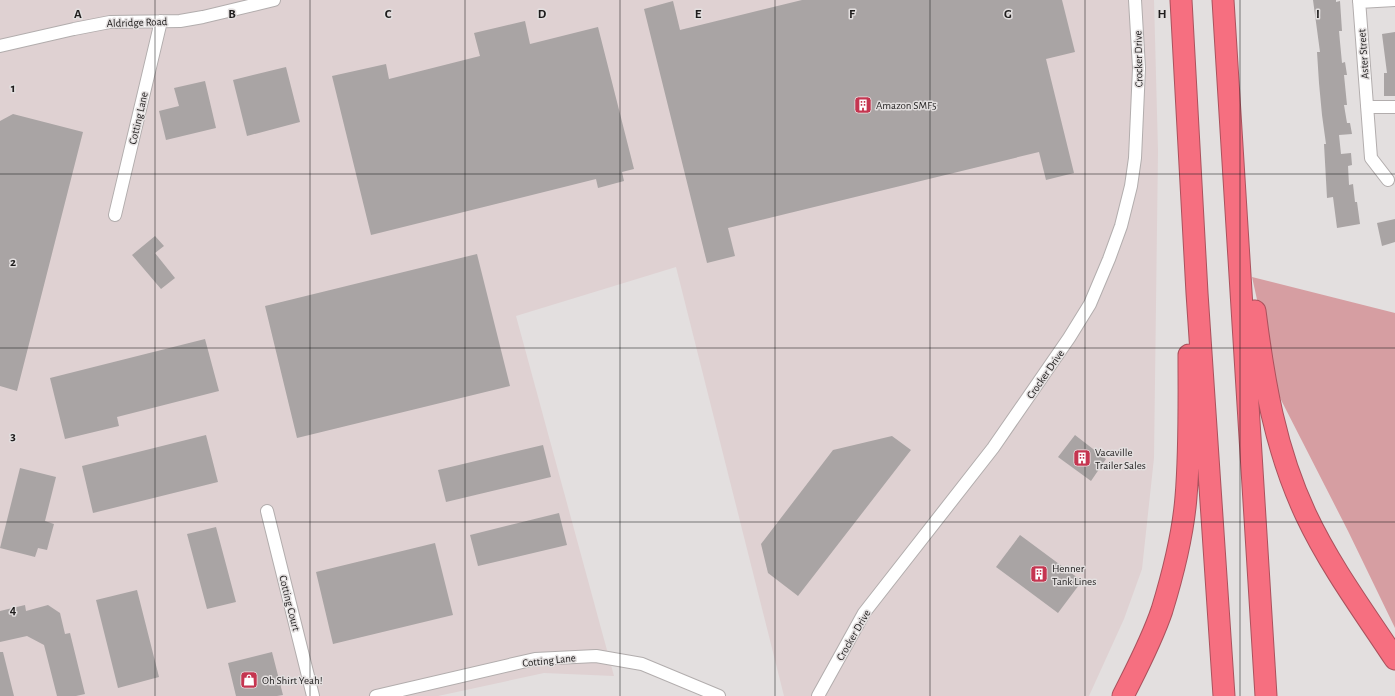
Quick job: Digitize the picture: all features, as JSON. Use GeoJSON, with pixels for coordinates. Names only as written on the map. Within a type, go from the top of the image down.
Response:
{"type":"FeatureCollection","features":[{"type":"Feature","properties":{"kind":"highway"},"geometry":{"type":"LineString","coordinates":[[1181,0],[1197,293],[1224,696]]}},
{"type":"Feature","properties":{"kind":"highway"},"geometry":{"type":"LineString","coordinates":[[1223,0],[1266,696]]}},
{"type":"Feature","properties":{"kind":"highway"},"geometry":{"type":"LineString","coordinates":[[1231,129],[1262,369],[1278,441],[1289,475],[1323,548],[1395,659]]}},
{"type":"Feature","properties":{"kind":"highway"},"geometry":{"type":"LineString","coordinates":[[1123,696],[1148,644],[1161,611],[1172,575],[1180,537],[1186,499],[1188,460],[1190,334],[1197,293]]}},
{"type":"Feature","properties":{"kind":"street","name":"Aldridge Road"},"geometry":{"type":"LineString","coordinates":[[0,46],[74,28],[110,22],[180,21],[274,0]]}},
{"type":"Feature","properties":{"kind":"street","name":"Crocker Drive"},"geometry":{"type":"LineString","coordinates":[[818,696],[864,613],[992,448],[1069,338],[1090,304],[1121,226],[1135,158],[1140,68],[1136,0]]}},
{"type":"Feature","properties":{"kind":"street"},"geometry":{"type":"LineString","coordinates":[[1359,1],[1395,0]]}},
{"type":"Feature","properties":{"kind":"street","name":"Aster Street"},"geometry":{"type":"LineString","coordinates":[[1359,1],[1371,158],[1388,180]]}},
{"type":"Feature","properties":{"kind":"street","name":"Cotting Lane"},"geometry":{"type":"LineString","coordinates":[[114,215],[161,21]]}},
{"type":"Feature","properties":{"kind":"street"},"geometry":{"type":"LineString","coordinates":[[1367,107],[1395,107]]}},
{"type":"Feature","properties":{"kind":"street","name":"Cotting Court"},"geometry":{"type":"LineString","coordinates":[[267,511],[313,696]]}},
{"type":"Feature","properties":{"kind":"street","name":"Cotting Lane"},"geometry":{"type":"LineString","coordinates":[[376,696],[535,659],[596,656],[642,664],[719,696]]}},
{"type":"Feature","properties":{"kind":"shaded area"},"geometry":{"type":"Polygon","coordinates":[[[0,0],[1154,0],[1158,151],[1154,458],[1142,569],[1124,619],[1089,696],[784,696],[676,267],[516,316],[614,676],[544,673],[438,696],[0,696],[0,0]]]}},
{"type":"Feature","properties":{"kind":"shaded area"},"geometry":{"type":"Polygon","coordinates":[[[1252,277],[1395,313],[1395,628],[1348,531],[1278,394],[1252,277]]]}},
{"type":"Feature","properties":{"kind":"building","name":"Amazon SMF5"},"geometry":{"type":"Polygon","coordinates":[[[802,0],[1062,0],[1075,52],[1046,59],[1074,173],[1046,180],[1039,152],[728,228],[735,256],[707,263],[644,9],[673,1],[680,30],[802,0]]]}},
{"type":"Feature","properties":{"kind":"building"},"geometry":{"type":"Polygon","coordinates":[[[1313,0],[1340,1],[1342,31],[1339,31],[1340,42],[1342,63],[1345,62],[1347,75],[1344,75],[1347,105],[1344,105],[1347,123],[1350,123],[1352,134],[1339,135],[1341,154],[1351,153],[1352,165],[1348,166],[1349,185],[1353,184],[1360,224],[1337,228],[1333,197],[1327,198],[1324,144],[1326,144],[1317,52],[1320,52],[1313,0]]]}},
{"type":"Feature","properties":{"kind":"building"},"geometry":{"type":"Polygon","coordinates":[[[525,21],[530,44],[598,27],[634,169],[622,172],[624,181],[598,188],[596,179],[371,235],[332,76],[386,64],[389,79],[480,56],[474,33],[525,21]]]}},
{"type":"Feature","properties":{"kind":"building"},"geometry":{"type":"Polygon","coordinates":[[[1395,32],[1395,96],[1384,96],[1384,73],[1387,73],[1382,34],[1395,32]]]}},
{"type":"Feature","properties":{"kind":"building"},"geometry":{"type":"Polygon","coordinates":[[[286,67],[300,122],[247,136],[233,80],[286,67]]]}},
{"type":"Feature","properties":{"kind":"building"},"geometry":{"type":"Polygon","coordinates":[[[205,81],[216,128],[166,140],[159,111],[179,106],[174,88],[205,81]]]}},
{"type":"Feature","properties":{"kind":"building"},"geometry":{"type":"Polygon","coordinates":[[[13,114],[83,132],[17,391],[0,386],[0,121],[13,114]]]}},
{"type":"Feature","properties":{"kind":"building"},"geometry":{"type":"Polygon","coordinates":[[[1395,219],[1395,242],[1382,246],[1377,223],[1395,219]]]}},
{"type":"Feature","properties":{"kind":"building"},"geometry":{"type":"Polygon","coordinates":[[[155,236],[164,246],[155,253],[175,278],[161,289],[132,255],[155,236]]]}},
{"type":"Feature","properties":{"kind":"building"},"geometry":{"type":"Polygon","coordinates":[[[477,254],[510,386],[297,438],[265,306],[477,254]]]}},
{"type":"Feature","properties":{"kind":"building"},"geometry":{"type":"Polygon","coordinates":[[[205,339],[219,391],[117,417],[119,426],[65,439],[50,378],[205,339]]]}},
{"type":"Feature","properties":{"kind":"building"},"geometry":{"type":"Polygon","coordinates":[[[206,435],[218,482],[93,513],[82,466],[206,435]]]}},
{"type":"Feature","properties":{"kind":"building","name":"Vacaville Trailer Sales"},"geometry":{"type":"Polygon","coordinates":[[[1075,435],[1106,459],[1091,481],[1058,457],[1075,435]]]}},
{"type":"Feature","properties":{"kind":"building"},"geometry":{"type":"Polygon","coordinates":[[[892,436],[911,450],[798,596],[768,573],[761,544],[833,450],[892,436]]]}},
{"type":"Feature","properties":{"kind":"building"},"geometry":{"type":"Polygon","coordinates":[[[543,445],[551,477],[446,502],[438,470],[543,445]]]}},
{"type":"Feature","properties":{"kind":"building"},"geometry":{"type":"Polygon","coordinates":[[[20,468],[56,477],[45,521],[54,524],[47,550],[38,548],[35,557],[0,548],[20,468]]]}},
{"type":"Feature","properties":{"kind":"building"},"geometry":{"type":"Polygon","coordinates":[[[559,513],[567,545],[478,566],[470,535],[559,513]]]}},
{"type":"Feature","properties":{"kind":"building"},"geometry":{"type":"Polygon","coordinates":[[[216,527],[236,602],[207,609],[187,534],[216,527]]]}},
{"type":"Feature","properties":{"kind":"building","name":"Henner Tank Lines"},"geometry":{"type":"Polygon","coordinates":[[[1020,535],[1082,581],[1058,613],[996,567],[1020,535]]]}},
{"type":"Feature","properties":{"kind":"building"},"geometry":{"type":"Polygon","coordinates":[[[435,543],[453,615],[333,644],[316,572],[435,543]]]}},
{"type":"Feature","properties":{"kind":"building"},"geometry":{"type":"Polygon","coordinates":[[[137,590],[159,677],[118,688],[96,600],[137,590]]]}},
{"type":"Feature","properties":{"kind":"building"},"geometry":{"type":"Polygon","coordinates":[[[25,605],[26,611],[48,605],[60,613],[65,634],[70,633],[85,694],[76,696],[57,696],[44,645],[27,636],[0,642],[0,611],[25,605]]]}},
{"type":"Feature","properties":{"kind":"building"},"geometry":{"type":"Polygon","coordinates":[[[0,652],[3,652],[14,696],[0,696],[0,652]]]}},
{"type":"Feature","properties":{"kind":"building","name":"Oh Shirt Yeah!"},"geometry":{"type":"Polygon","coordinates":[[[272,652],[283,695],[236,696],[228,663],[272,652]]]}},
{"type":"Feature","properties":{"kind":"place","name":"Amazon SMF5"},"geometry":{"type":"Point","coordinates":[863,105]}},
{"type":"Feature","properties":{"kind":"place","name":"Vacaville Trailer Sales"},"geometry":{"type":"Point","coordinates":[1082,458]}},
{"type":"Feature","properties":{"kind":"place","name":"Henner Tank Lines"},"geometry":{"type":"Point","coordinates":[1039,574]}},
{"type":"Feature","properties":{"kind":"place","name":"Oh Shirt Yeah!"},"geometry":{"type":"Point","coordinates":[249,680]}}]}
